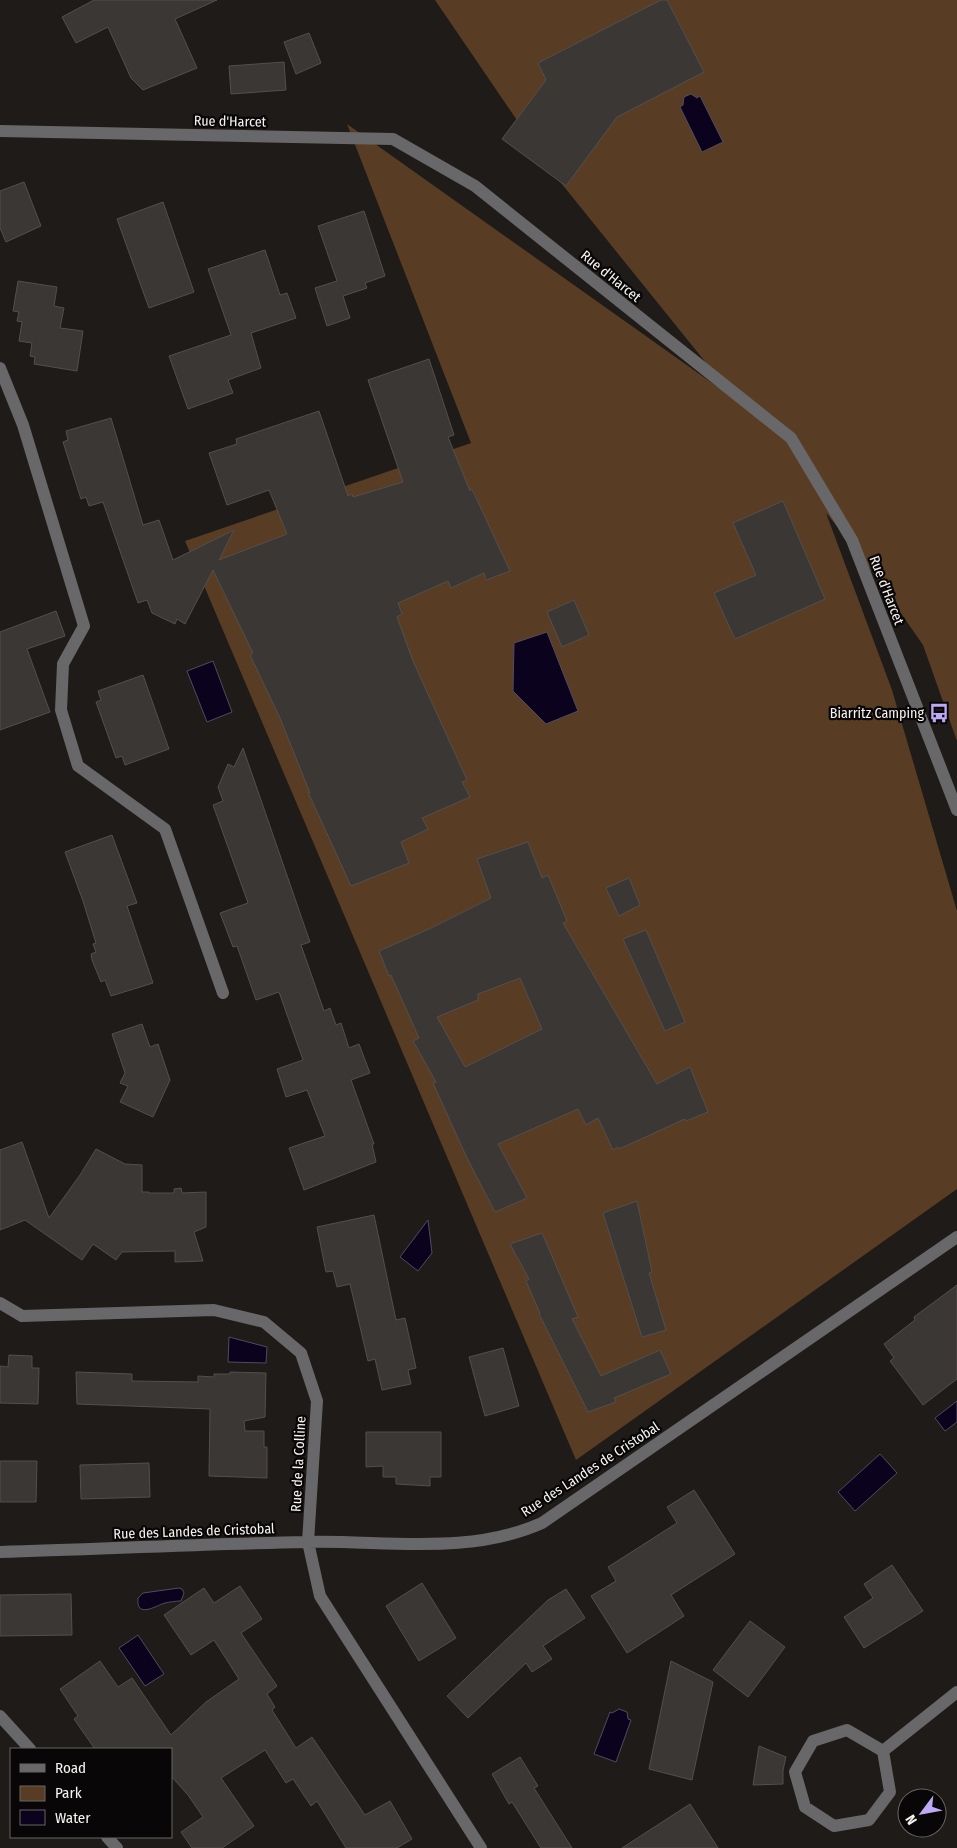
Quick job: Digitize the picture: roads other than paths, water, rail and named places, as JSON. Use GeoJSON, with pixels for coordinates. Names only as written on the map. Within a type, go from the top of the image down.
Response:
{"type":"FeatureCollection","features":[{"type":"Feature","properties":{"kind":"street","name":"Rue d'Harcet"},"geometry":{"type":"LineString","coordinates":[[0,131],[393,139],[475,186],[791,438],[852,540],[957,810]]}},
{"type":"Feature","properties":{"kind":"street"},"geometry":{"type":"LineString","coordinates":[[0,368],[23,425],[84,626],[63,664],[61,710],[78,766],[165,829],[223,993]]}},
{"type":"Feature","properties":{"kind":"street","name":"Rue des Landes de Cristobal"},"geometry":{"type":"LineString","coordinates":[[0,1552],[308,1542],[458,1544],[519,1533],[542,1523],[957,1237]]}},
{"type":"Feature","properties":{"kind":"street","name":"Rue de la Colline"},"geometry":{"type":"LineString","coordinates":[[0,1303],[22,1316],[214,1310],[264,1322],[301,1353],[316,1401],[308,1542],[320,1596],[481,1848]]}},
{"type":"Feature","properties":{"kind":"street"},"geometry":{"type":"LineString","coordinates":[[883,1751],[957,1692]]}},
{"type":"Feature","properties":{"kind":"street"},"geometry":{"type":"LineString","coordinates":[[0,1716],[29,1748]]}},
{"type":"Feature","properties":{"kind":"street"},"geometry":{"type":"LineString","coordinates":[[847,1730],[883,1751],[890,1792],[868,1820],[834,1826],[804,1807],[796,1772],[813,1741],[847,1730]]}},
{"type":"Feature","properties":{"kind":"street"},"geometry":{"type":"LineString","coordinates":[[108,1838],[117,1848]]}},
{"type":"Feature","properties":{"kind":"water"},"geometry":{"type":"Polygon","coordinates":[[[691,94],[697,98],[700,96],[723,142],[702,152],[680,107],[683,105],[684,97],[691,94]]]}},
{"type":"Feature","properties":{"kind":"water"},"geometry":{"type":"Polygon","coordinates":[[[547,632],[578,711],[546,724],[513,691],[514,643],[547,632]]]}},
{"type":"Feature","properties":{"kind":"water"},"geometry":{"type":"Polygon","coordinates":[[[213,661],[232,712],[207,722],[187,671],[213,661]]]}},
{"type":"Feature","properties":{"kind":"water"},"geometry":{"type":"Polygon","coordinates":[[[428,1220],[432,1253],[418,1271],[400,1257],[428,1220]]]}},
{"type":"Feature","properties":{"kind":"water"},"geometry":{"type":"Polygon","coordinates":[[[229,1337],[267,1347],[266,1363],[228,1362],[229,1337]]]}},
{"type":"Feature","properties":{"kind":"water"},"geometry":{"type":"Polygon","coordinates":[[[957,1401],[957,1422],[945,1431],[935,1418],[957,1401]]]}},
{"type":"Feature","properties":{"kind":"water"},"geometry":{"type":"Polygon","coordinates":[[[880,1454],[897,1473],[855,1511],[838,1492],[880,1454]]]}},
{"type":"Feature","properties":{"kind":"water"},"geometry":{"type":"Polygon","coordinates":[[[179,1588],[184,1593],[181,1601],[165,1603],[147,1610],[140,1608],[138,1604],[138,1598],[143,1593],[179,1588]]]}},
{"type":"Feature","properties":{"kind":"water"},"geometry":{"type":"Polygon","coordinates":[[[138,1635],[164,1674],[145,1686],[119,1648],[138,1635]]]}},
{"type":"Feature","properties":{"kind":"water"},"geometry":{"type":"Polygon","coordinates":[[[619,1709],[627,1712],[628,1719],[631,1720],[616,1762],[594,1754],[610,1712],[612,1713],[619,1709]]]}},
{"type":"Feature","properties":{"kind":"place","name":"Biarritz Camping"},"geometry":{"type":"Point","coordinates":[939,713]}}]}
